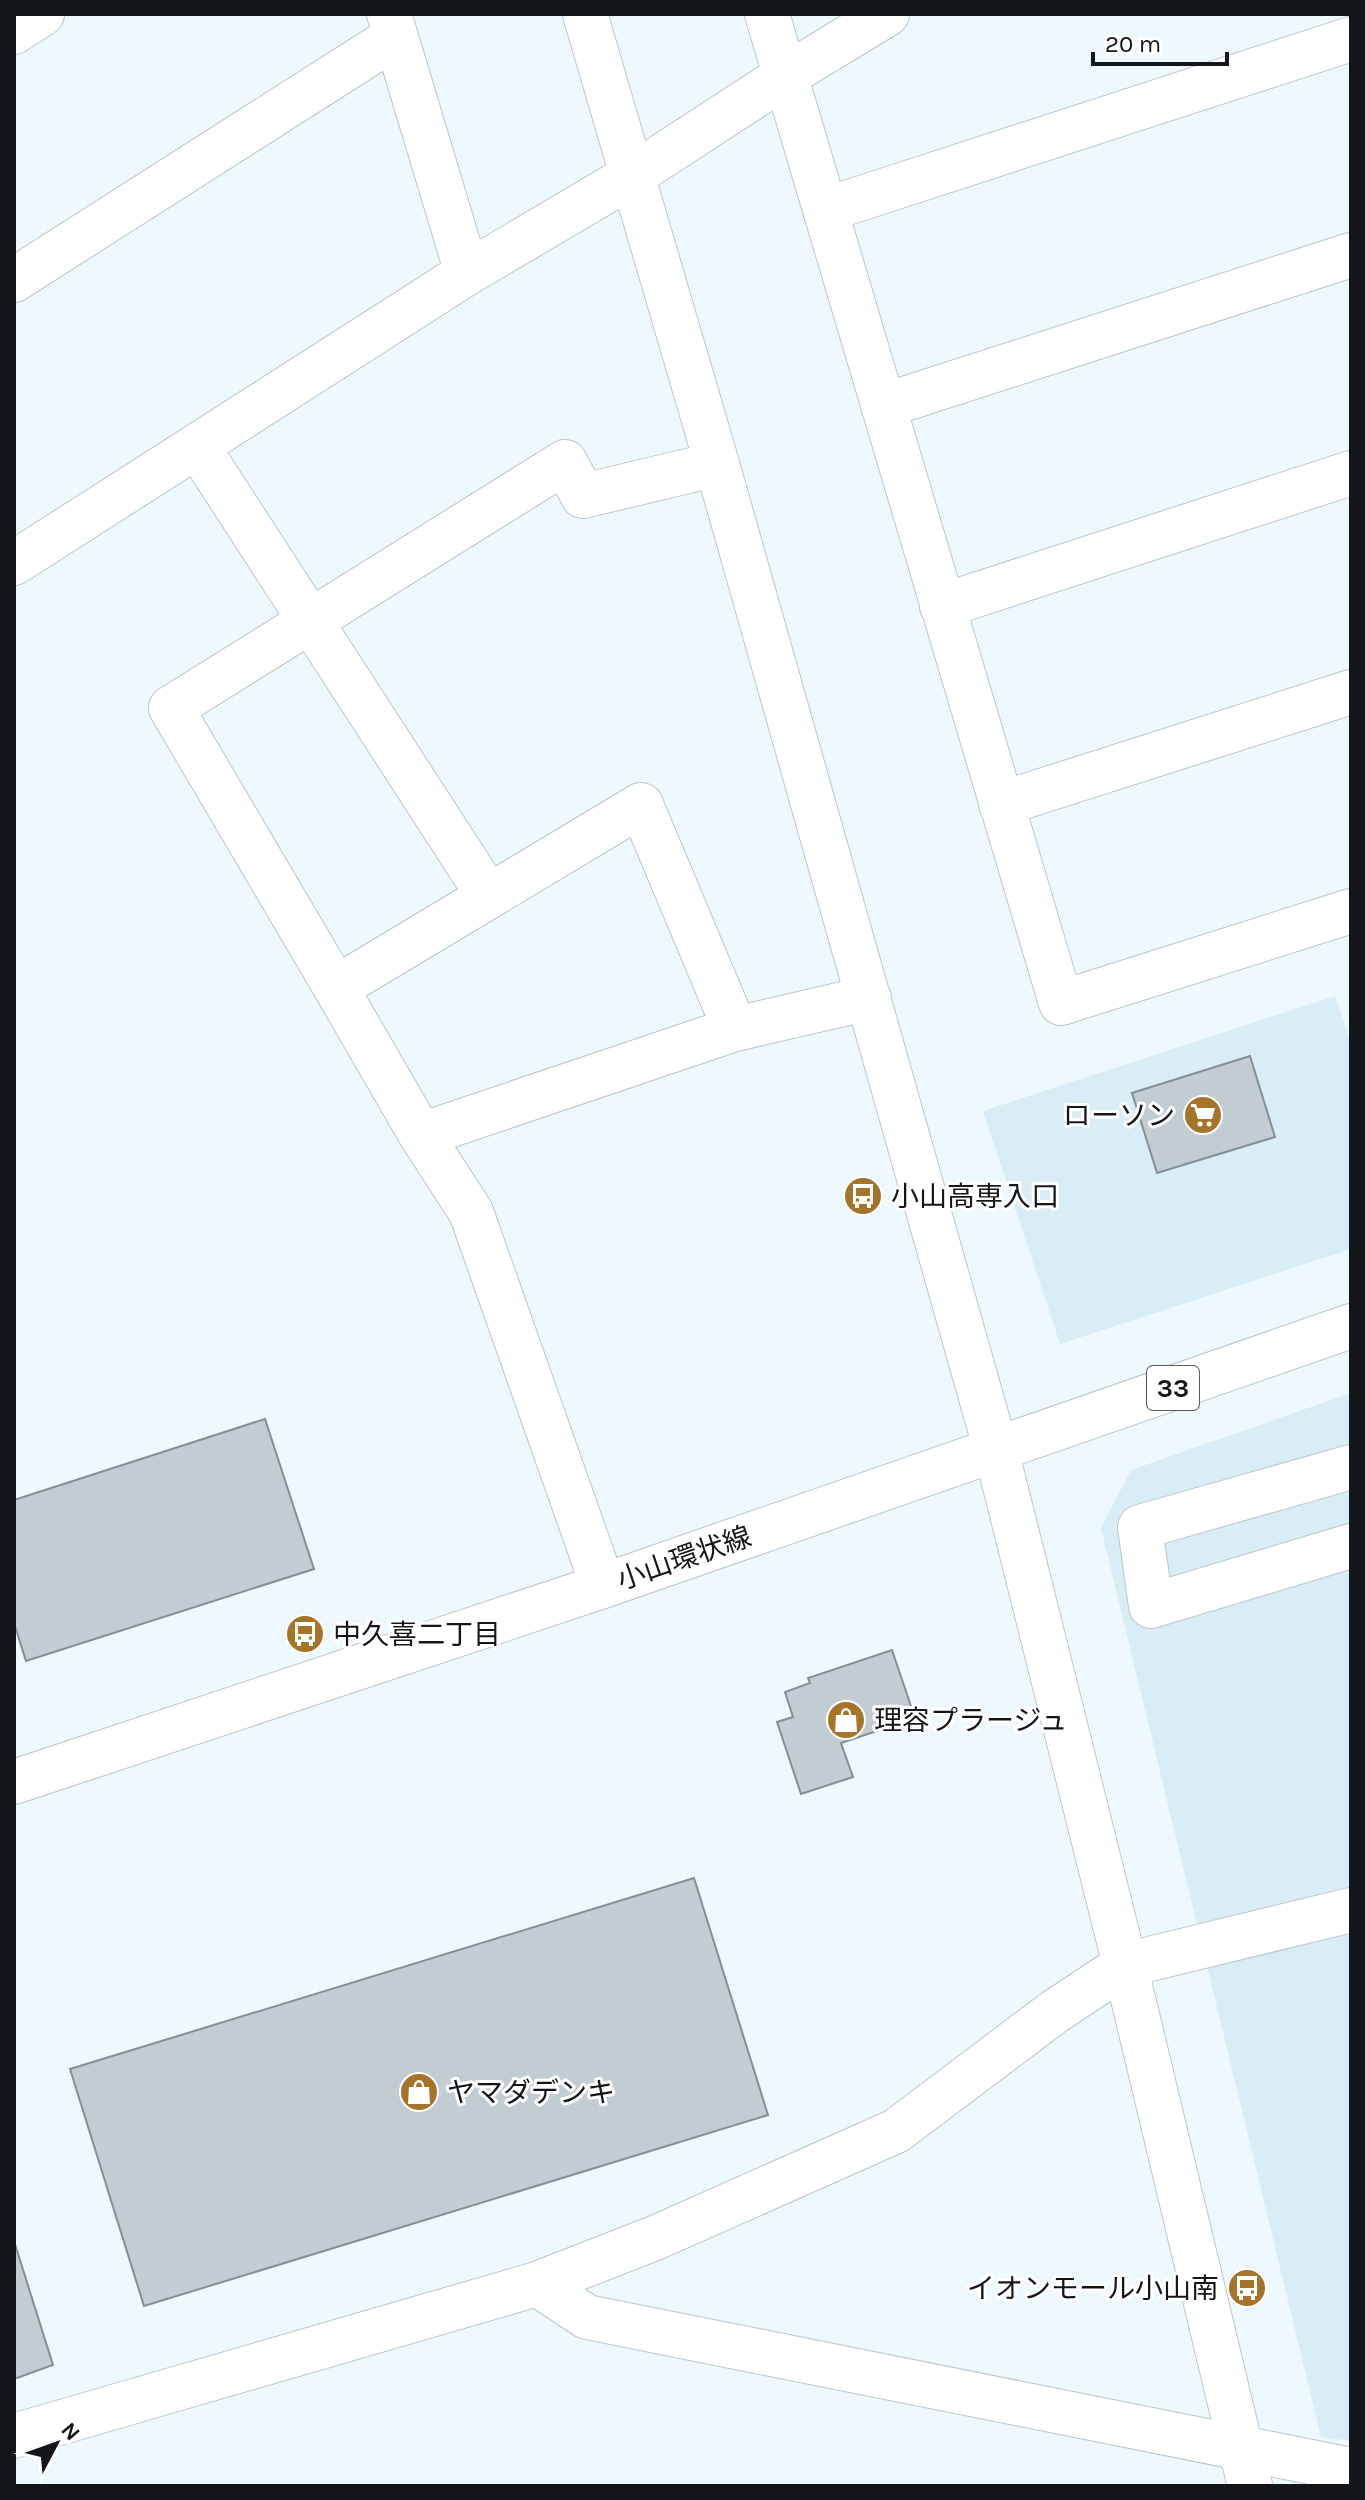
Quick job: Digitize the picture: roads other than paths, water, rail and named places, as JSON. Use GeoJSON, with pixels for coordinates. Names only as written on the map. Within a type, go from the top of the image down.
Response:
{"type":"FeatureCollection","features":[{"type":"Feature","properties":{"kind":"street"},"geometry":{"type":"LineString","coordinates":[[14,32],[42,14]]}},
{"type":"Feature","properties":{"kind":"street"},"geometry":{"type":"LineString","coordinates":[[585,14],[717,464],[996,1450],[1125,1965],[1245,2466]]}},
{"type":"Feature","properties":{"kind":"street"},"geometry":{"type":"LineString","coordinates":[[767,14],[1061,1003],[1351,911]]}},
{"type":"Feature","properties":{"kind":"street"},"geometry":{"type":"LineString","coordinates":[[14,563],[467,273],[633,175],[887,14]]}},
{"type":"Feature","properties":{"kind":"street"},"geometry":{"type":"LineString","coordinates":[[14,280],[392,26],[467,273]]}},
{"type":"Feature","properties":{"kind":"street"},"geometry":{"type":"LineString","coordinates":[[825,210],[1351,39]]}},
{"type":"Feature","properties":{"kind":"street"},"geometry":{"type":"LineString","coordinates":[[883,406],[1351,255]]}},
{"type":"Feature","properties":{"kind":"street"},"geometry":{"type":"LineString","coordinates":[[197,446],[488,895]]}},
{"type":"Feature","properties":{"kind":"street"},"geometry":{"type":"LineString","coordinates":[[603,1586],[471,1212],[421,1135],[171,708],[565,462],[583,496],[717,464]]}},
{"type":"Feature","properties":{"kind":"street"},"geometry":{"type":"LineString","coordinates":[[942,606],[1351,473]]}},
{"type":"Feature","properties":{"kind":"street"},"geometry":{"type":"LineString","coordinates":[[1001,804],[1351,692]]}},
{"type":"Feature","properties":{"kind":"street"},"geometry":{"type":"LineString","coordinates":[[336,988],[641,805],[735,1029]]}},
{"type":"Feature","properties":{"kind":"street"},"geometry":{"type":"LineString","coordinates":[[421,1135],[735,1029],[869,998]]}},
{"type":"Feature","properties":{"kind":"street","name":"小山環状線"},"geometry":{"type":"LineString","coordinates":[[14,1782],[603,1586],[1351,1326]]}},
{"type":"Feature","properties":{"kind":"street"},"geometry":{"type":"LineString","coordinates":[[1351,1467],[1140,1527],[1151,1606],[1351,1546]]}},
{"type":"Feature","properties":{"kind":"street"},"geometry":{"type":"LineString","coordinates":[[14,2436],[537,2284],[655,2238],[896,2131],[1054,2012],[1125,1965],[1351,1910]]}},
{"type":"Feature","properties":{"kind":"street"},"geometry":{"type":"LineString","coordinates":[[537,2284],[587,2317],[1245,2466],[1351,2470]]}},
{"type":"Feature","properties":{"kind":"place","name":"ローソン"},"geometry":{"type":"Point","coordinates":[1203,1115]}},
{"type":"Feature","properties":{"kind":"place","name":"小山高専入口"},"geometry":{"type":"Point","coordinates":[863,1196]}},
{"type":"Feature","properties":{"kind":"place","name":"中久喜二丁目"},"geometry":{"type":"Point","coordinates":[305,1634]}},
{"type":"Feature","properties":{"kind":"place","name":"理容プラージュ"},"geometry":{"type":"Point","coordinates":[846,1720]}},
{"type":"Feature","properties":{"kind":"place","name":"ヤマダデンキ"},"geometry":{"type":"Point","coordinates":[419,2092]}},
{"type":"Feature","properties":{"kind":"place","name":"イオンモール小山南"},"geometry":{"type":"Point","coordinates":[1247,2288]}}]}
